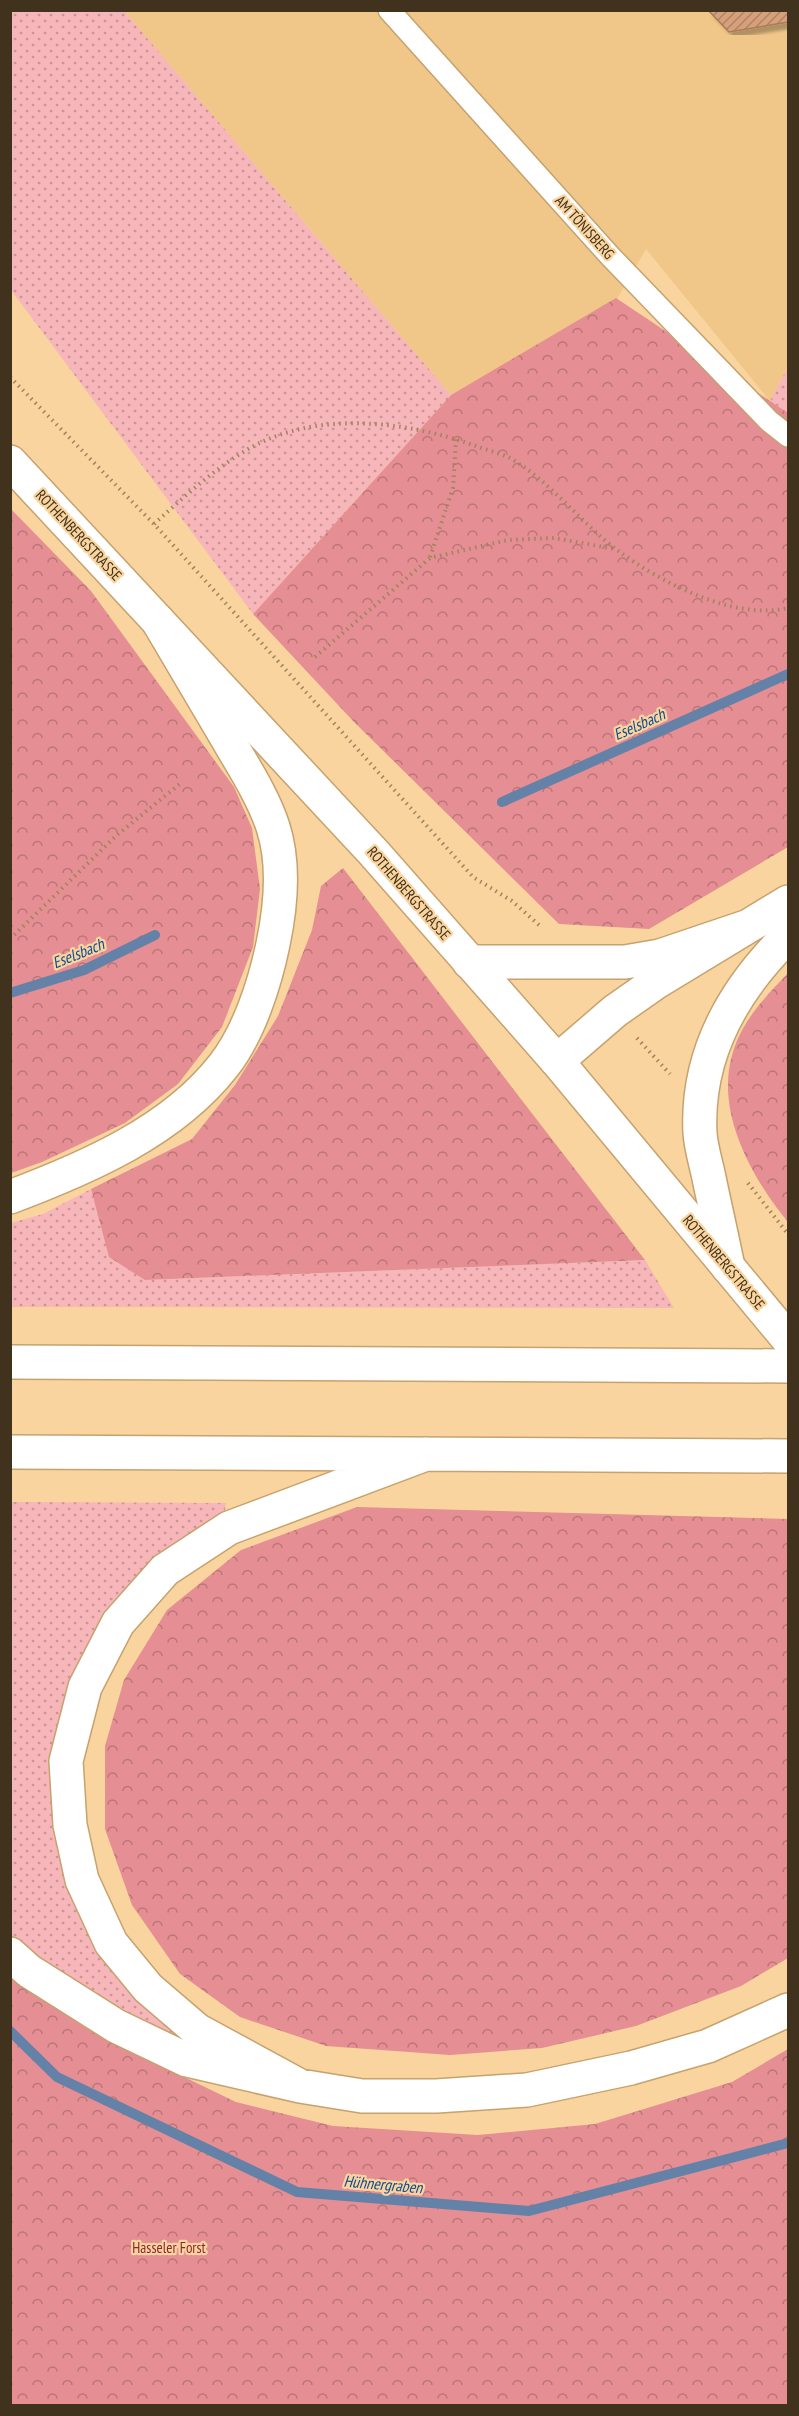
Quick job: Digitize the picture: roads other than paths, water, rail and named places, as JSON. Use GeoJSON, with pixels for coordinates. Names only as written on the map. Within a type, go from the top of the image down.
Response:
{"type":"FeatureCollection","features":[{"type":"Feature","properties":{"kind":"main road","name":"ROTHENBERGSTRASSE"},"geometry":{"type":"LineString","coordinates":[[10,462],[374,853],[557,1061],[789,1340]]}},
{"type":"Feature","properties":{"kind":"main road"},"geometry":{"type":"LineString","coordinates":[[10,1197],[97,1160],[144,1134],[187,1103],[225,1064],[251,1014],[268,969],[280,898],[279,857],[273,826],[247,771],[158,621]]}},
{"type":"Feature","properties":{"kind":"main road"},"geometry":{"type":"LineString","coordinates":[[557,1061],[615,1011],[789,902]]}},
{"type":"Feature","properties":{"kind":"main road"},"geometry":{"type":"LineString","coordinates":[[469,962],[625,962],[660,956],[746,927]]}},
{"type":"Feature","properties":{"kind":"main road"},"geometry":{"type":"LineString","coordinates":[[728,1267],[700,1135],[700,1091],[706,1064],[717,1033],[742,988],[789,936]]}},
{"type":"Feature","properties":{"kind":"main road"},"geometry":{"type":"LineString","coordinates":[[10,1362],[789,1366]]}},
{"type":"Feature","properties":{"kind":"main road"},"geometry":{"type":"LineString","coordinates":[[10,1452],[789,1455]]}},
{"type":"Feature","properties":{"kind":"main road"},"geometry":{"type":"LineString","coordinates":[[300,2086],[197,2030],[148,1988],[111,1943],[82,1880],[70,1824],[66,1761],[85,1687],[101,1655],[118,1623],[165,1570],[229,1528],[426,1454]]}},
{"type":"Feature","properties":{"kind":"main road"},"geometry":{"type":"LineString","coordinates":[[10,1954],[28,1971],[116,2026],[187,2060],[300,2086],[362,2096],[436,2096],[527,2090],[631,2068],[708,2046],[789,2010]]}},
{"type":"Feature","properties":{"kind":"lane","name":"AM TÖNISBERG"},"geometry":{"type":"LineString","coordinates":[[389,10],[610,256],[769,421],[789,436]]}},
{"type":"Feature","properties":{"kind":"waterway","name":"Eselsbach"},"geometry":{"type":"LineString","coordinates":[[502,802],[788,674]]}},
{"type":"Feature","properties":{"kind":"waterway","name":"Eselsbach"},"geometry":{"type":"LineString","coordinates":[[10,993],[84,970],[155,935]]}},
{"type":"Feature","properties":{"kind":"waterway","name":"Hühnergraben"},"geometry":{"type":"LineString","coordinates":[[10,2031],[57,2077],[297,2192],[529,2211],[788,2143]]}},
{"type":"Feature","properties":{"kind":"park label","name":"Hasseler Forst"},"geometry":{"type":"Point","coordinates":[169,2247]}}]}
